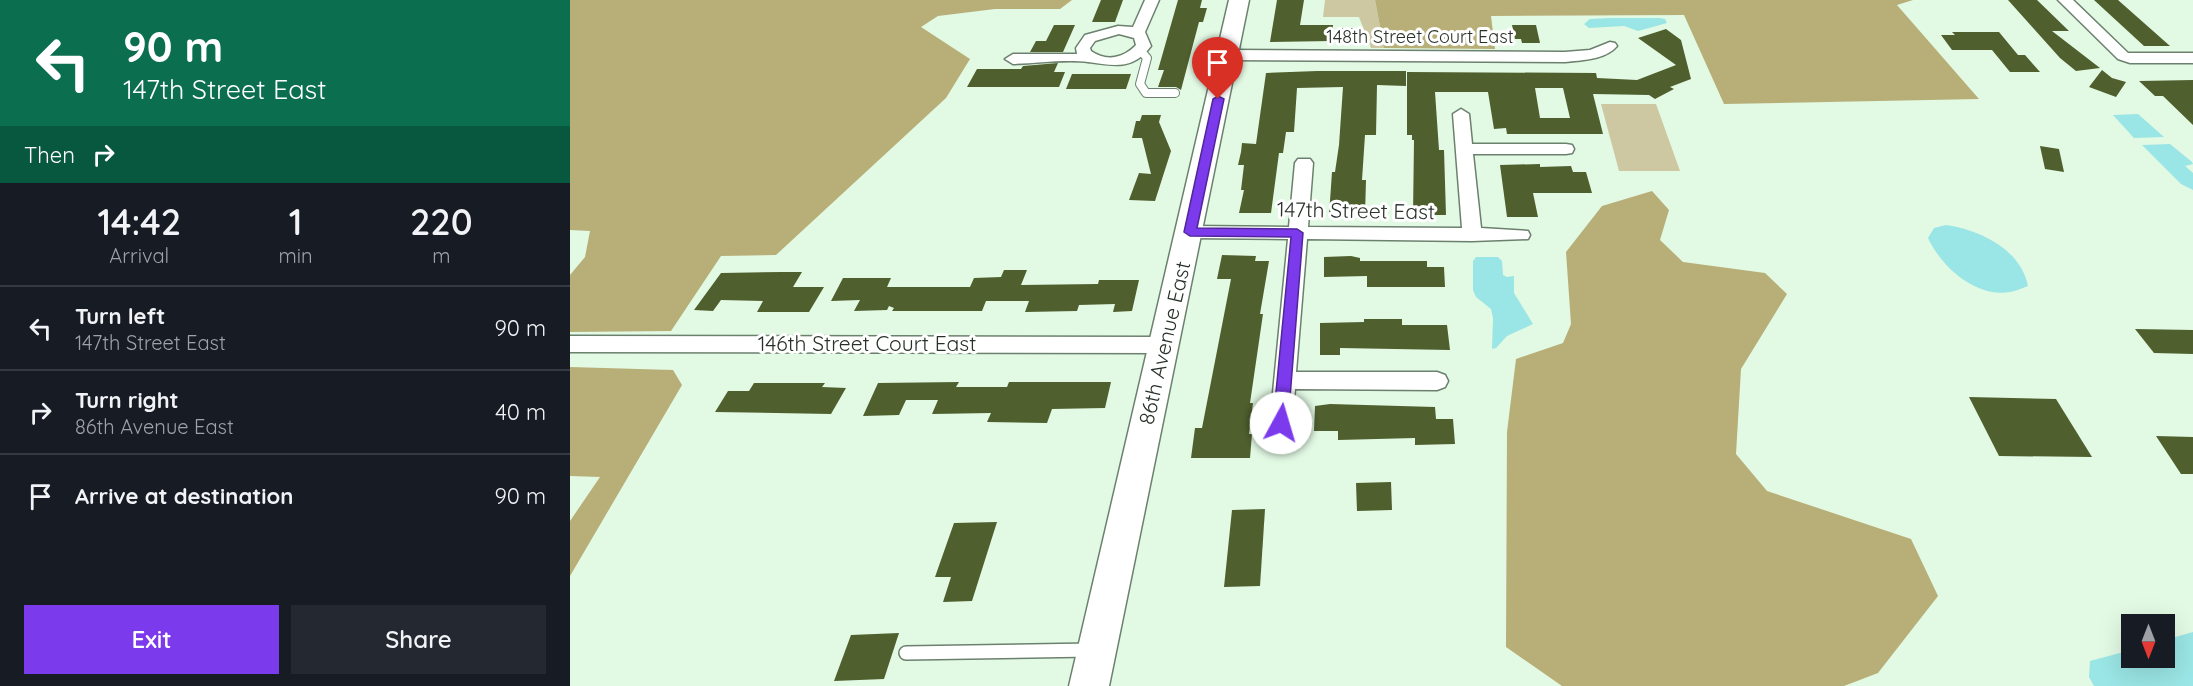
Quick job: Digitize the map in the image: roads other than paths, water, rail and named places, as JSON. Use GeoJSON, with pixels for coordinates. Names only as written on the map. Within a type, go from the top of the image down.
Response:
{"type":"FeatureCollection","features":[{"type":"Feature","properties":{"kind":"street"},"geometry":{"type":"LineString","coordinates":[[1137,34],[1152,0]]}},
{"type":"Feature","properties":{"kind":"street","name":"86th Avenue East"},"geometry":{"type":"LineString","coordinates":[[1089,686],[1239,0]]}},
{"type":"Feature","properties":{"kind":"street"},"geometry":{"type":"LineString","coordinates":[[2065,0],[2123,56],[2193,58]]}},
{"type":"Feature","properties":{"kind":"street"},"geometry":{"type":"LineString","coordinates":[[1013,59],[1088,58],[1096,61],[1116,62],[1141,51],[1144,41],[1137,34],[1118,30],[1098,34],[1086,42],[1083,48],[1088,58]]}},
{"type":"Feature","properties":{"kind":"street","name":"148th Street Court East"},"geometry":{"type":"LineString","coordinates":[[1228,55],[1572,57],[1593,54],[1610,46]]}},
{"type":"Feature","properties":{"kind":"street"},"geometry":{"type":"LineString","coordinates":[[1461,114],[1472,235]]}},
{"type":"Feature","properties":{"kind":"street"},"geometry":{"type":"LineString","coordinates":[[1464,149],[1566,149]]}},
{"type":"Feature","properties":{"kind":"street"},"geometry":{"type":"LineString","coordinates":[[1281,423],[1304,163]]}},
{"type":"Feature","properties":{"kind":"street","name":"147th Street East"},"geometry":{"type":"LineString","coordinates":[[1190,232],[1521,235]]}},
{"type":"Feature","properties":{"kind":"street","name":"146th Street Court East"},"geometry":{"type":"LineString","coordinates":[[570,344],[1164,345]]}},
{"type":"Feature","properties":{"kind":"street"},"geometry":{"type":"LineString","coordinates":[[1285,380],[1437,381]]}},
{"type":"Feature","properties":{"kind":"lane"},"geometry":{"type":"LineString","coordinates":[[1141,51],[1147,58],[1140,84],[1146,93],[1175,93]]}},
{"type":"Feature","properties":{"kind":"lane"},"geometry":{"type":"LineString","coordinates":[[906,653],[1097,650]]}},
{"type":"Feature","properties":{"kind":"water"},"geometry":{"type":"Polygon","coordinates":[[[1659,18],[1665,19],[1667,23],[1638,31],[1624,26],[1589,28],[1584,24],[1590,19],[1659,18]]]}},
{"type":"Feature","properties":{"kind":"water"},"geometry":{"type":"Polygon","coordinates":[[[2138,114],[2164,137],[2134,138],[2113,115],[2138,114]]]}},
{"type":"Feature","properties":{"kind":"water"},"geometry":{"type":"Polygon","coordinates":[[[2170,144],[2193,164],[2185,166],[2193,173],[2193,190],[2181,184],[2142,145],[2170,144]]]}},
{"type":"Feature","properties":{"kind":"water"},"geometry":{"type":"Polygon","coordinates":[[[1946,225],[1973,232],[1998,244],[2017,262],[2028,286],[2012,292],[1997,293],[1972,285],[1961,278],[1941,259],[1928,238],[1934,228],[1946,225]]]}},
{"type":"Feature","properties":{"kind":"water"},"geometry":{"type":"Polygon","coordinates":[[[1476,257],[1498,257],[1502,261],[1503,275],[1514,276],[1514,293],[1533,324],[1507,336],[1496,348],[1492,349],[1491,309],[1476,297],[1473,290],[1473,261],[1476,257]]]}},
{"type":"Feature","properties":{"kind":"water"},"geometry":{"type":"Polygon","coordinates":[[[2193,632],[2193,686],[2094,686],[2089,677],[2090,661],[2121,653],[2121,668],[2175,668],[2175,637],[2193,632]]]}}]}
